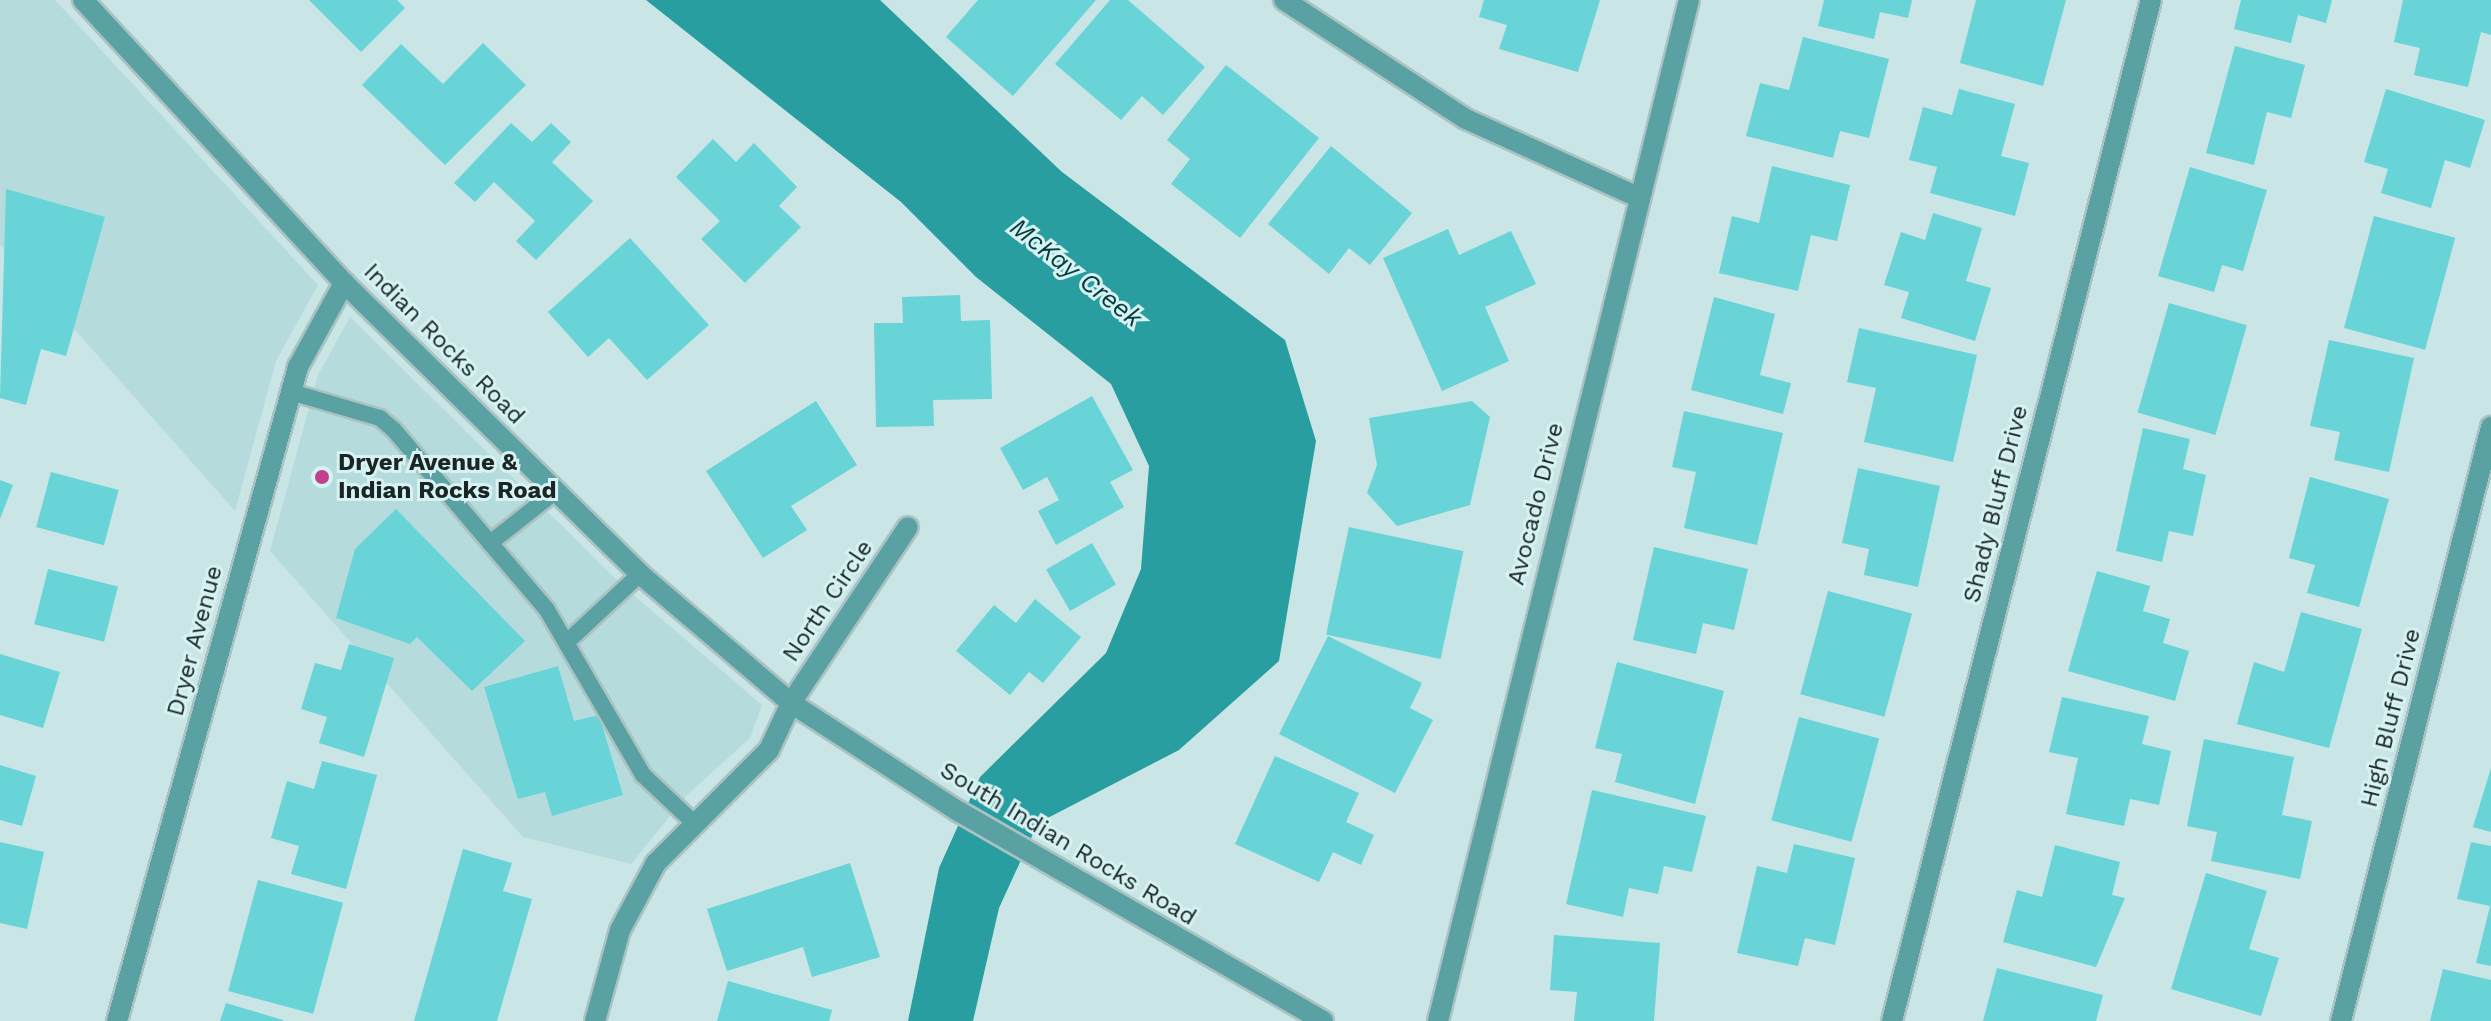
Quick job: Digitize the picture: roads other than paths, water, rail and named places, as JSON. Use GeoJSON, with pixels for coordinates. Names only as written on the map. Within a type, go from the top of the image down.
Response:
{"type":"FeatureCollection","features":[{"type":"Feature","properties":{"kind":"street","name":"Indian Rocks Road"},"geometry":{"type":"LineString","coordinates":[[83,0],[344,283],[640,574],[791,703]]}},
{"type":"Feature","properties":{"kind":"street"},"geometry":{"type":"LineString","coordinates":[[1284,0],[1466,119],[1638,197]]}},
{"type":"Feature","properties":{"kind":"street","name":"Avocado Drive"},"geometry":{"type":"LineString","coordinates":[[1438,1021],[1638,197],[1689,0]]}},
{"type":"Feature","properties":{"kind":"street","name":"Shady Bluff Drive"},"geometry":{"type":"LineString","coordinates":[[1892,1021],[2151,0]]}},
{"type":"Feature","properties":{"kind":"street","name":"Dryer Avenue"},"geometry":{"type":"LineString","coordinates":[[117,1021],[291,392],[344,283]]}},
{"type":"Feature","properties":{"kind":"street","name":"High Bluff Drive"},"geometry":{"type":"LineString","coordinates":[[2341,1021],[2491,427]]}},
{"type":"Feature","properties":{"kind":"street","name":"North Circle"},"geometry":{"type":"LineString","coordinates":[[595,1021],[620,930],[656,863],[693,822],[769,750],[791,703],[908,527]]}},
{"type":"Feature","properties":{"kind":"street","name":"South Indian Rocks Road"},"geometry":{"type":"LineString","coordinates":[[791,703],[958,811],[1323,1021]]}},
{"type":"Feature","properties":{"kind":"lane"},"geometry":{"type":"LineString","coordinates":[[291,392],[380,418],[490,543],[567,642],[643,775],[693,822]]}},
{"type":"Feature","properties":{"kind":"lane"},"geometry":{"type":"LineString","coordinates":[[490,543],[556,491]]}},
{"type":"Feature","properties":{"kind":"lane"},"geometry":{"type":"LineString","coordinates":[[567,642],[640,574]]}},
{"type":"Feature","properties":{"kind":"water","name":"McKay Creek"},"geometry":{"type":"Polygon","coordinates":[[[646,0],[880,0],[1062,172],[1285,340],[1316,441],[1279,661],[1179,750],[1038,823],[999,908],[973,1021],[908,1021],[939,868],[980,777],[1106,653],[1141,569],[1149,466],[1111,384],[976,277],[901,202],[646,0]]]}},
{"type":"Feature","properties":{"kind":"place","name":"Dryer Avenue & Indian Rocks Road"},"geometry":{"type":"Point","coordinates":[322,477]}}]}
